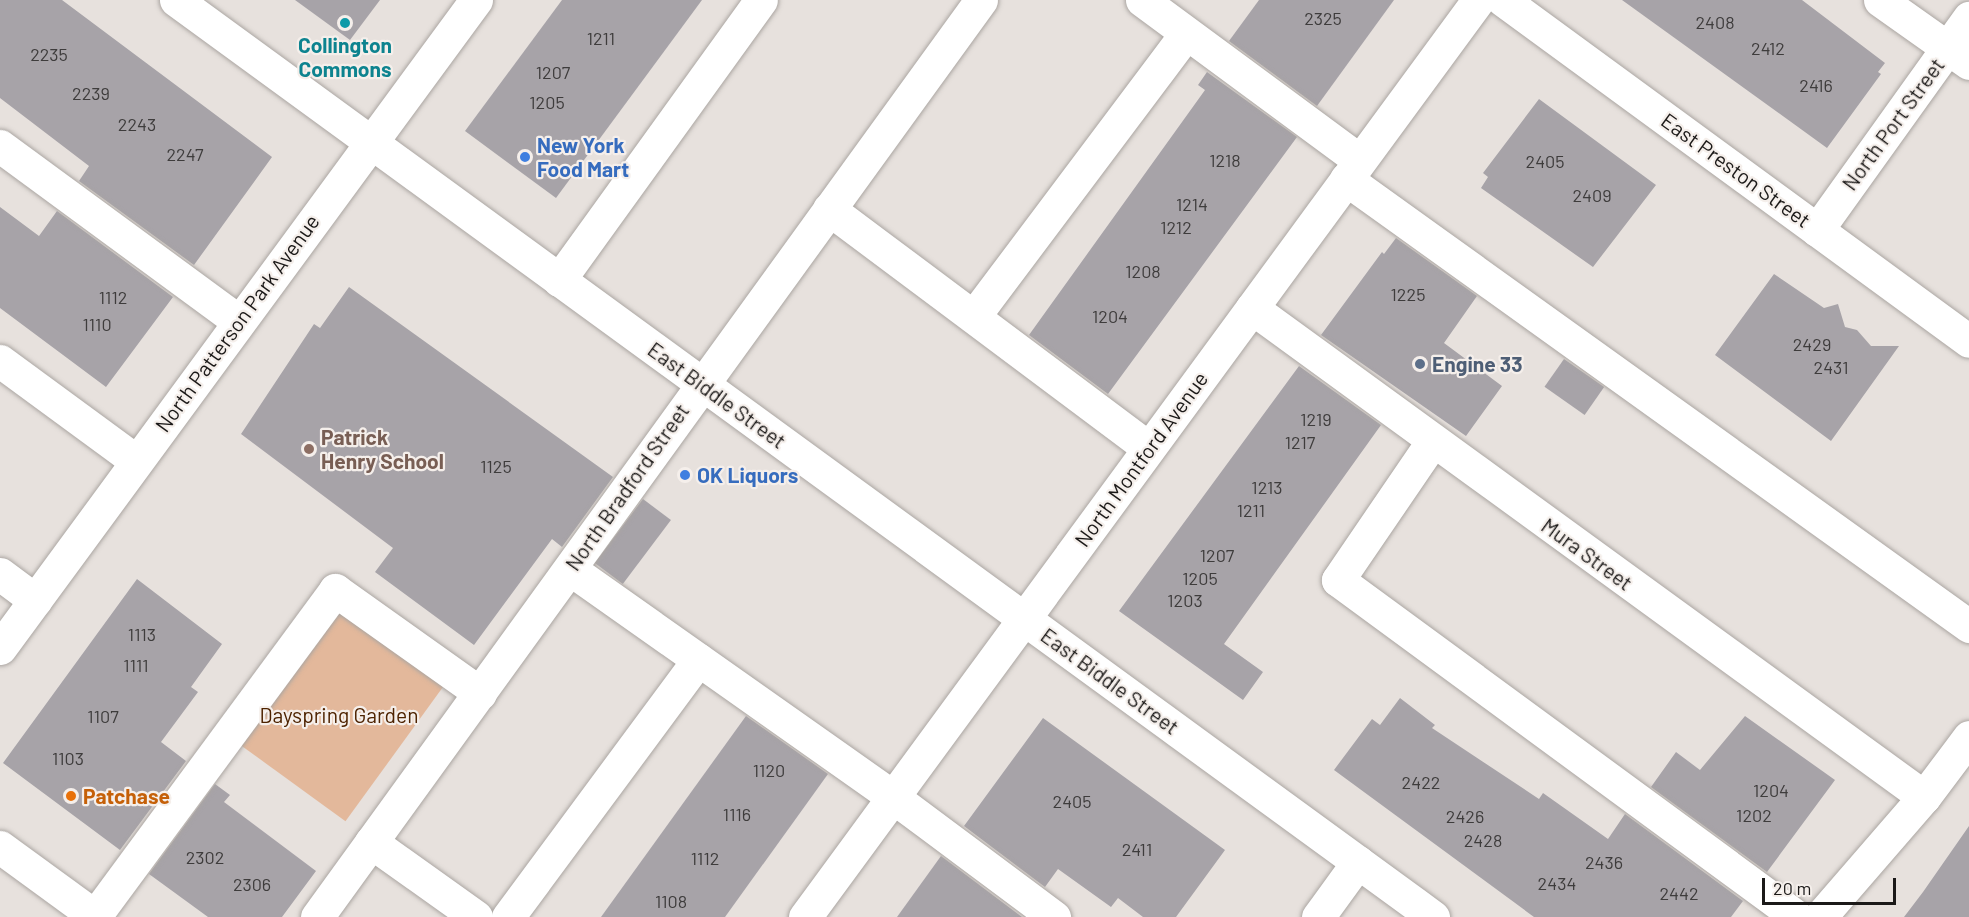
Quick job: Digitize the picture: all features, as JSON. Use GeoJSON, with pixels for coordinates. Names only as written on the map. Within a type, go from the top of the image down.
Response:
{"type":"FeatureCollection","features":[{"type":"Feature","properties":{"kind":"street","name":"East Biddle Street"},"geometry":{"type":"LineString","coordinates":[[176,0],[1433,917]]}},
{"type":"Feature","properties":{"kind":"street","name":"North Patterson Park Avenue"},"geometry":{"type":"LineString","coordinates":[[0,648],[369,142],[476,0]]}},
{"type":"Feature","properties":{"kind":"street"},"geometry":{"type":"LineString","coordinates":[[559,280],[761,0]]}},
{"type":"Feature","properties":{"kind":"street","name":"North Bradford Street"},"geometry":{"type":"LineString","coordinates":[[316,917],[570,569],[700,383],[981,0]]}},
{"type":"Feature","properties":{"kind":"street"},"geometry":{"type":"LineString","coordinates":[[1142,0],[1186,33],[1353,170],[1969,626]]}},
{"type":"Feature","properties":{"kind":"street","name":"North Montford Avenue"},"geometry":{"type":"LineString","coordinates":[[805,917],[1478,0]]}},
{"type":"Feature","properties":{"kind":"street","name":"East Preston Street"},"geometry":{"type":"LineString","coordinates":[[1503,0],[1969,341]]}},
{"type":"Feature","properties":{"kind":"street"},"geometry":{"type":"LineString","coordinates":[[1880,0],[1958,55]]}},
{"type":"Feature","properties":{"kind":"street","name":"North Port Street"},"geometry":{"type":"LineString","coordinates":[[1817,230],[1958,55],[1969,18]]}},
{"type":"Feature","properties":{"kind":"street"},"geometry":{"type":"LineString","coordinates":[[974,316],[1186,33]]}},
{"type":"Feature","properties":{"kind":"street"},"geometry":{"type":"LineString","coordinates":[[0,146],[238,321]]}},
{"type":"Feature","properties":{"kind":"street"},"geometry":{"type":"LineString","coordinates":[[829,209],[1149,448]]}},
{"type":"Feature","properties":{"kind":"street","name":"Mura Street"},"geometry":{"type":"LineString","coordinates":[[1252,308],[1432,442],[1924,798]]}},
{"type":"Feature","properties":{"kind":"street"},"geometry":{"type":"LineString","coordinates":[[0,361],[136,461]]}},
{"type":"Feature","properties":{"kind":"street"},"geometry":{"type":"LineString","coordinates":[[1432,442],[1338,580],[1797,917]]}},
{"type":"Feature","properties":{"kind":"street"},"geometry":{"type":"LineString","coordinates":[[570,569],[893,797],[1054,917]]}},
{"type":"Feature","properties":{"kind":"street"},"geometry":{"type":"LineString","coordinates":[[0,573],[35,600]]}},
{"type":"Feature","properties":{"kind":"street"},"geometry":{"type":"LineString","coordinates":[[0,847],[96,917],[335,590],[480,693]]}},
{"type":"Feature","properties":{"kind":"street"},"geometry":{"type":"LineString","coordinates":[[508,917],[698,660]]}},
{"type":"Feature","properties":{"kind":"street"},"geometry":{"type":"LineString","coordinates":[[1820,917],[1924,798],[1969,737]]}},
{"type":"Feature","properties":{"kind":"street"},"geometry":{"type":"LineString","coordinates":[[372,842],[476,917]]}},
{"type":"Feature","properties":{"kind":"street"},"geometry":{"type":"LineString","coordinates":[[1318,917],[1358,862]]}},
{"type":"Feature","properties":{"kind":"green space","name":"Dayspring Garden"},"geometry":{"type":"Polygon","coordinates":[[[335,606],[444,685],[345,821],[236,742],[335,606]]]}},
{"type":"Feature","properties":{"kind":"building"},"geometry":{"type":"Polygon","coordinates":[[[0,0],[62,0],[272,157],[194,265],[79,181],[89,166],[0,98],[0,0]]]}},
{"type":"Feature","properties":{"kind":"building","name":"Collington Commons"},"geometry":{"type":"Polygon","coordinates":[[[295,0],[380,0],[350,40],[295,0]]]}},
{"type":"Feature","properties":{"kind":"building"},"geometry":{"type":"Polygon","coordinates":[[[562,0],[702,0],[556,198],[465,131],[562,0]]]}},
{"type":"Feature","properties":{"kind":"building"},"geometry":{"type":"Polygon","coordinates":[[[1259,0],[1394,0],[1317,106],[1229,41],[1259,0]]]}},
{"type":"Feature","properties":{"kind":"building"},"geometry":{"type":"Polygon","coordinates":[[[1622,0],[1802,0],[1885,63],[1878,72],[1881,74],[1827,148],[1622,0]]]}},
{"type":"Feature","properties":{"kind":"building"},"geometry":{"type":"Polygon","coordinates":[[[1207,72],[1297,137],[1108,394],[1029,335],[1205,90],[1198,85],[1207,72]]]}},
{"type":"Feature","properties":{"kind":"building"},"geometry":{"type":"Polygon","coordinates":[[[1539,99],[1656,185],[1593,267],[1481,188],[1488,177],[1483,173],[1539,99]]]}},
{"type":"Feature","properties":{"kind":"building"},"geometry":{"type":"Polygon","coordinates":[[[0,207],[39,236],[57,211],[173,297],[106,387],[0,308],[0,207]]]}},
{"type":"Feature","properties":{"kind":"building","name":"Engine 33"},"geometry":{"type":"Polygon","coordinates":[[[1396,238],[1477,296],[1444,343],[1502,386],[1466,436],[1321,335],[1382,252],[1384,254],[1396,238]]]}},
{"type":"Feature","properties":{"kind":"building"},"geometry":{"type":"Polygon","coordinates":[[[1774,274],[1824,308],[1838,304],[1845,327],[1857,330],[1871,346],[1899,346],[1831,441],[1715,355],[1774,274]]]}},
{"type":"Feature","properties":{"kind":"building"},"geometry":{"type":"Polygon","coordinates":[[[349,287],[613,477],[562,547],[552,539],[474,645],[375,572],[393,548],[241,434],[314,324],[320,328],[349,287]]]}},
{"type":"Feature","properties":{"kind":"building"},"geometry":{"type":"Polygon","coordinates":[[[1564,359],[1604,387],[1585,415],[1544,387],[1564,359]]]}},
{"type":"Feature","properties":{"kind":"building"},"geometry":{"type":"Polygon","coordinates":[[[1299,366],[1381,425],[1224,644],[1263,672],[1243,700],[1119,611],[1299,366]]]}},
{"type":"Feature","properties":{"kind":"building"},"geometry":{"type":"Polygon","coordinates":[[[643,499],[671,520],[623,584],[595,563],[643,499]]]}},
{"type":"Feature","properties":{"kind":"building"},"geometry":{"type":"Polygon","coordinates":[[[137,579],[222,644],[191,687],[198,692],[161,742],[186,761],[120,850],[3,763],[137,579]]]}},
{"type":"Feature","properties":{"kind":"building"},"geometry":{"type":"Polygon","coordinates":[[[1400,698],[1435,725],[1432,728],[1539,799],[1543,793],[1608,839],[1625,814],[1743,901],[1731,917],[1534,917],[1334,770],[1372,719],[1380,725],[1400,698]]]}},
{"type":"Feature","properties":{"kind":"building"},"geometry":{"type":"Polygon","coordinates":[[[746,716],[828,774],[725,917],[601,917],[746,716]]]}},
{"type":"Feature","properties":{"kind":"building"},"geometry":{"type":"Polygon","coordinates":[[[1745,716],[1835,780],[1767,872],[1651,787],[1676,752],[1700,770],[1745,716]]]}},
{"type":"Feature","properties":{"kind":"building"},"geometry":{"type":"Polygon","coordinates":[[[1043,718],[1225,850],[1176,917],[1143,917],[1118,898],[1111,907],[1058,869],[1045,887],[964,826],[1043,718]]]}},
{"type":"Feature","properties":{"kind":"building"},"geometry":{"type":"Polygon","coordinates":[[[215,784],[230,795],[224,802],[316,871],[282,917],[208,917],[149,874],[215,784]]]}},
{"type":"Feature","properties":{"kind":"building"},"geometry":{"type":"Polygon","coordinates":[[[1969,826],[1969,917],[1904,917],[1923,892],[1969,826]]]}},
{"type":"Feature","properties":{"kind":"building"},"geometry":{"type":"Polygon","coordinates":[[[941,856],[1022,917],[897,917],[941,856]]]}},
{"type":"Feature","properties":{"kind":"place","name":"Collington Commons"},"geometry":{"type":"Point","coordinates":[345,23]}},
{"type":"Feature","properties":{"kind":"place","name":"New York Food Mart"},"geometry":{"type":"Point","coordinates":[525,157]}},
{"type":"Feature","properties":{"kind":"place","name":"Engine 33"},"geometry":{"type":"Point","coordinates":[1420,364]}},
{"type":"Feature","properties":{"kind":"place","name":"Patrick Henry School"},"geometry":{"type":"Point","coordinates":[309,449]}},
{"type":"Feature","properties":{"kind":"place","name":"OK Liquors"},"geometry":{"type":"Point","coordinates":[685,475]}},
{"type":"Feature","properties":{"kind":"place","name":"Patchase"},"geometry":{"type":"Point","coordinates":[71,796]}}]}
